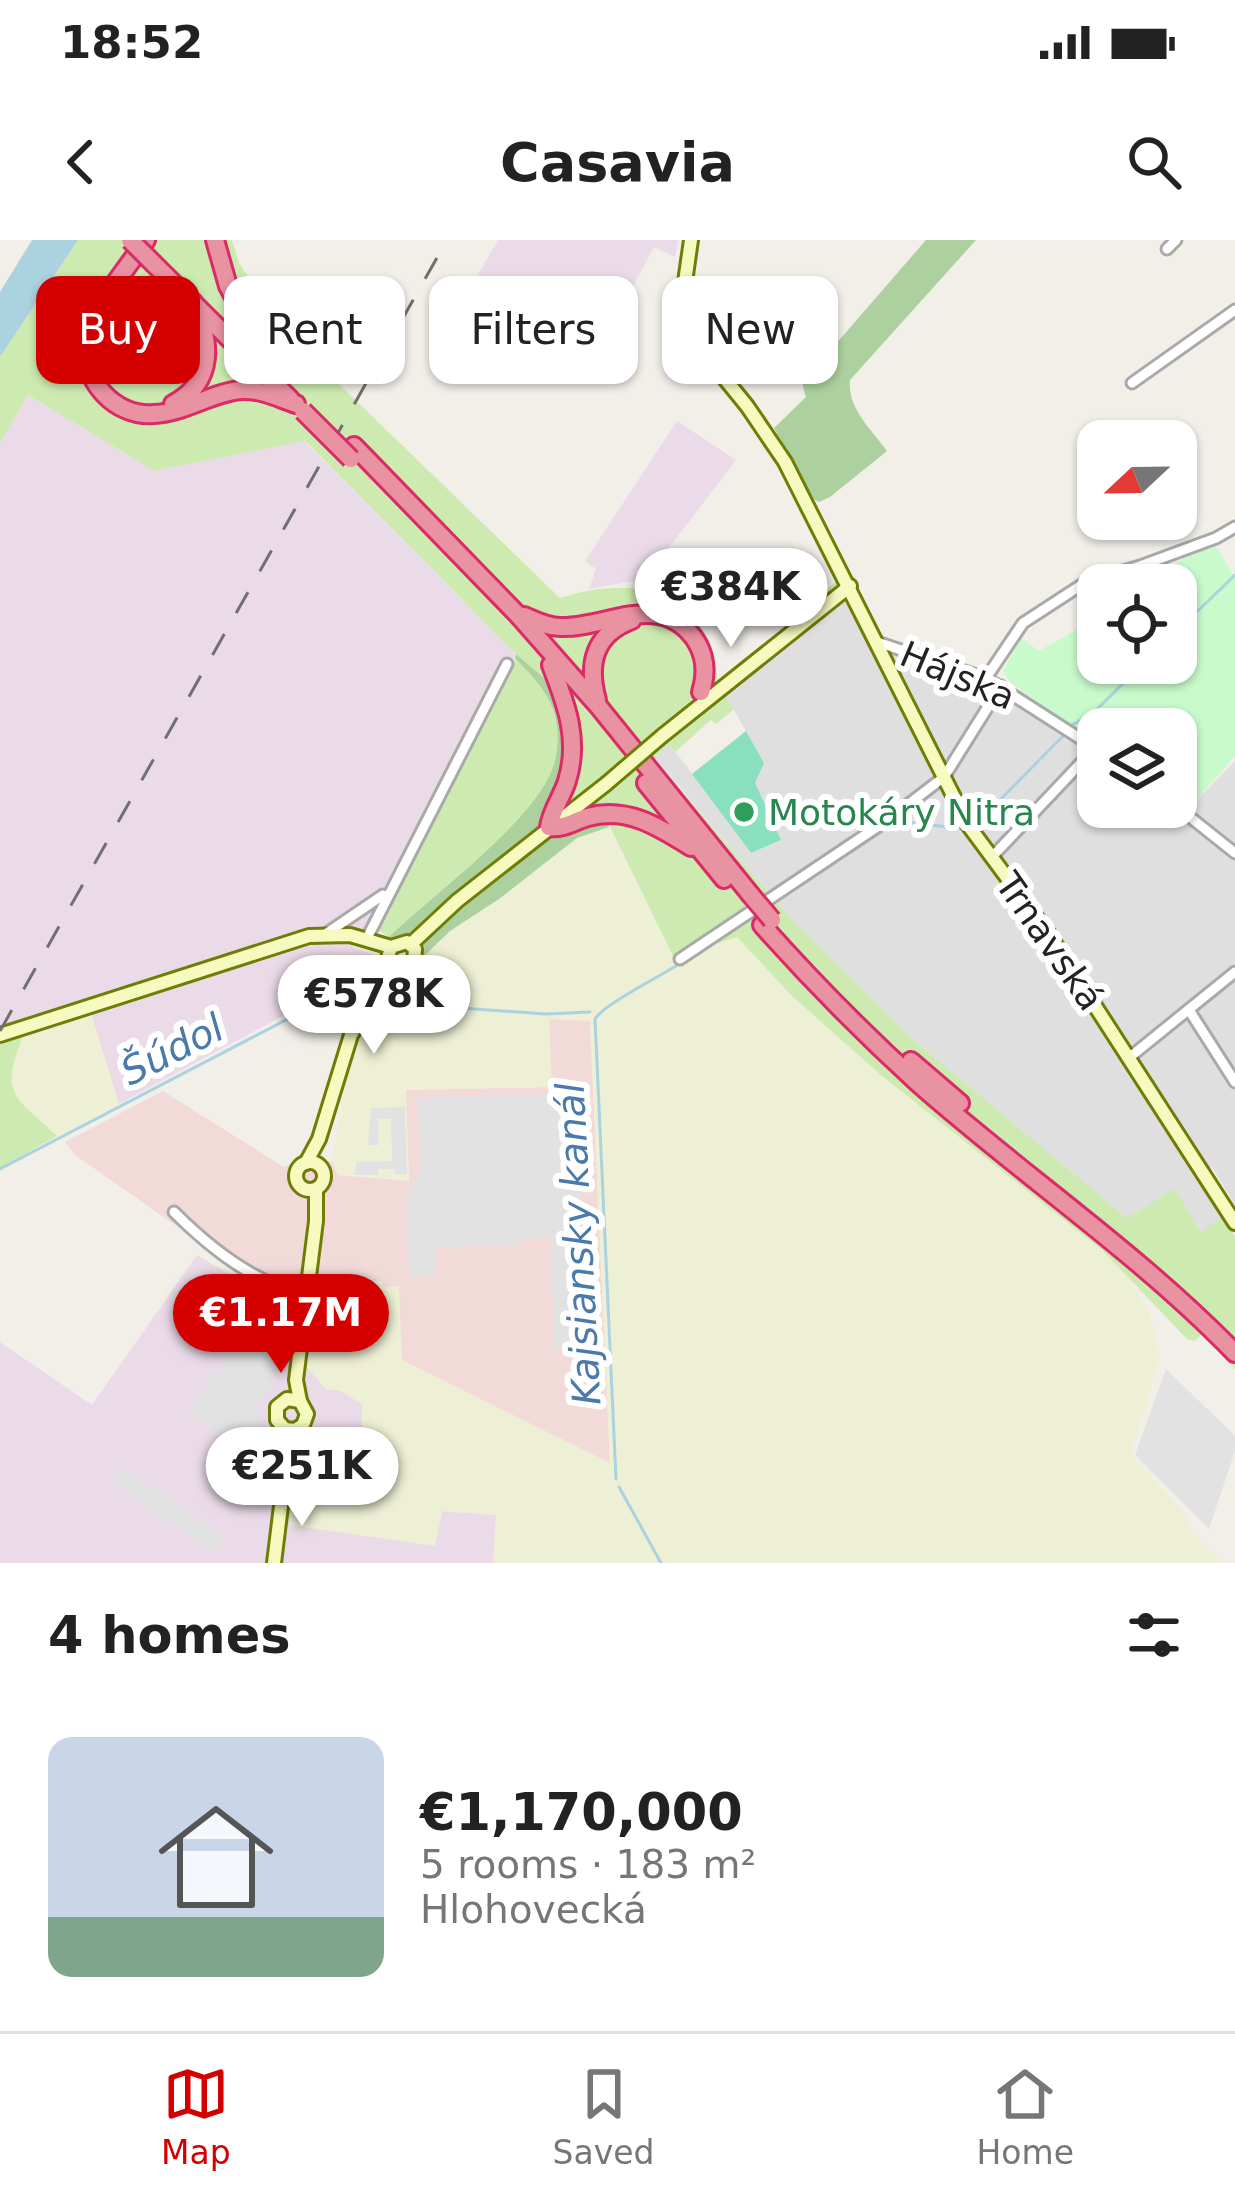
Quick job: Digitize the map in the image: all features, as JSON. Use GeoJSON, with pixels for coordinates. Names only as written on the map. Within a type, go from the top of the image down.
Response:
{"type":"FeatureCollection","features":[{"type":"Feature","properties":{"kind":"highway"},"geometry":{"type":"LineString","coordinates":[[130,240],[224,321]]}},
{"type":"Feature","properties":{"kind":"highway"},"geometry":{"type":"LineString","coordinates":[[149,240],[171,276]]}},
{"type":"Feature","properties":{"kind":"highway"},"geometry":{"type":"LineString","coordinates":[[128,276],[149,240]]}},
{"type":"Feature","properties":{"kind":"highway"},"geometry":{"type":"LineString","coordinates":[[149,240],[89,332],[87,363],[108,399],[144,414],[170,412],[244,390],[302,405]]}},
{"type":"Feature","properties":{"kind":"highway"},"geometry":{"type":"LineString","coordinates":[[214,240],[225,276]]}},
{"type":"Feature","properties":{"kind":"highway"},"geometry":{"type":"LineString","coordinates":[[200,309],[517,614],[599,706],[808,977],[921,1085],[1141,1265],[1235,1353]]}},
{"type":"Feature","properties":{"kind":"highway"},"geometry":{"type":"LineString","coordinates":[[200,317],[208,349],[200,377]]}},
{"type":"Feature","properties":{"kind":"highway"},"geometry":{"type":"LineString","coordinates":[[102,384],[111,395],[145,410],[167,407],[196,384]]}},
{"type":"Feature","properties":{"kind":"highway"},"geometry":{"type":"LineString","coordinates":[[286,384],[302,405]]}},
{"type":"Feature","properties":{"kind":"highway"},"geometry":{"type":"LineString","coordinates":[[352,452],[550,665],[702,853],[746,897]]}},
{"type":"Feature","properties":{"kind":"highway"},"geometry":{"type":"LineString","coordinates":[[517,614],[564,627],[634,614],[672,620],[694,638],[704,656],[707,694]]}},
{"type":"Feature","properties":{"kind":"highway"},"geometry":{"type":"LineString","coordinates":[[599,706],[591,669],[596,650],[614,629],[634,620],[658,620],[685,634],[699,658],[707,694]]}},
{"type":"Feature","properties":{"kind":"highway"},"geometry":{"type":"LineString","coordinates":[[550,665],[570,718],[573,744],[569,774],[550,816],[550,827],[606,814],[628,815],[702,853]]}},
{"type":"Feature","properties":{"kind":"highway"},"geometry":{"type":"LineString","coordinates":[[767,922],[893,1046],[1129,1240],[1235,1337]]}},
{"type":"Feature","properties":{"kind":"street","name":"Trnavská"},"geometry":{"type":"LineString","coordinates":[[691,240],[684,289],[692,334],[785,462],[968,825],[1048,933],[1235,1222]]}},
{"type":"Feature","properties":{"kind":"street"},"geometry":{"type":"LineString","coordinates":[[1166,249],[1176,240]]}},
{"type":"Feature","properties":{"kind":"street"},"geometry":{"type":"LineString","coordinates":[[1132,383],[1235,310]]}},
{"type":"Feature","properties":{"kind":"street"},"geometry":{"type":"LineString","coordinates":[[986,678],[1023,623],[1086,582],[1216,538],[1235,526]]}},
{"type":"Feature","properties":{"kind":"street"},"geometry":{"type":"LineString","coordinates":[[411,944],[676,725],[707,694],[850,586]]}},
{"type":"Feature","properties":{"kind":"street","name":"Hájska"},"geometry":{"type":"LineString","coordinates":[[877,642],[986,678],[1077,736]]}},
{"type":"Feature","properties":{"kind":"street"},"geometry":{"type":"LineString","coordinates":[[327,933],[379,942],[411,944],[416,952],[414,963],[404,969],[394,967],[379,942],[387,892],[507,664]]}},
{"type":"Feature","properties":{"kind":"street"},"geometry":{"type":"LineString","coordinates":[[680,959],[889,820],[944,777],[1001,686]]}},
{"type":"Feature","properties":{"kind":"street"},"geometry":{"type":"LineString","coordinates":[[992,858],[1077,769]]}},
{"type":"Feature","properties":{"kind":"street"},"geometry":{"type":"LineString","coordinates":[[1197,823],[1235,853]]}},
{"type":"Feature","properties":{"kind":"street"},"geometry":{"type":"LineString","coordinates":[[0,1035],[274,945],[327,933],[387,892]]}},
{"type":"Feature","properties":{"kind":"street"},"geometry":{"type":"LineString","coordinates":[[379,942],[422,932]]}},
{"type":"Feature","properties":{"kind":"street"},"geometry":{"type":"LineString","coordinates":[[311,1189],[323,1179],[313,1164],[351,1035],[394,967]]}},
{"type":"Feature","properties":{"kind":"street"},"geometry":{"type":"LineString","coordinates":[[1130,1057],[1235,972]]}},
{"type":"Feature","properties":{"kind":"street"},"geometry":{"type":"LineString","coordinates":[[274,1563],[288,1428],[276,1412],[293,1400],[316,1221],[311,1189],[296,1178],[297,1171],[313,1164],[370,1001]]}},
{"type":"Feature","properties":{"kind":"street"},"geometry":{"type":"LineString","coordinates":[[1189,1010],[1235,1082]]}},
{"type":"Feature","properties":{"kind":"street"},"geometry":{"type":"LineString","coordinates":[[174,1212],[201,1239],[275,1286],[306,1294]]}},
{"type":"Feature","properties":{"kind":"street"},"geometry":{"type":"LineString","coordinates":[[288,1428],[303,1425],[307,1414],[293,1400]]}},
{"type":"Feature","properties":{"kind":"shaded area"},"geometry":{"type":"Polygon","coordinates":[[[498,240],[678,240],[675,257],[654,247],[638,277],[478,274],[498,240]]]}},
{"type":"Feature","properties":{"kind":"shaded area"},"geometry":{"type":"Polygon","coordinates":[[[28,395],[154,471],[304,441],[516,654],[375,928],[351,946],[371,954],[372,978],[357,995],[327,995],[305,1004],[119,1104],[91,1015],[0,1043],[0,443],[28,395]]]}},
{"type":"Feature","properties":{"kind":"shaded area"},"geometry":{"type":"Polygon","coordinates":[[[677,421],[736,460],[645,579],[589,589],[596,569],[585,561],[677,421]]]}},
{"type":"Feature","properties":{"kind":"shaded area"},"geometry":{"type":"Polygon","coordinates":[[[857,588],[884,641],[991,674],[1077,733],[1077,828],[1197,828],[1197,800],[1235,761],[1235,1205],[1212,1167],[1197,1176],[1223,1217],[1170,1255],[910,1037],[792,920],[654,757],[669,743],[751,853],[780,841],[754,783],[764,763],[725,694],[857,588]]]}},
{"type":"Feature","properties":{"kind":"shaded area"},"geometry":{"type":"Polygon","coordinates":[[[549,1019],[590,1020],[610,1464],[402,1360],[382,1282],[317,1282],[298,1304],[272,1293],[75,1155],[65,1142],[163,1091],[284,1167],[307,1156],[332,1162],[338,1175],[409,1180],[405,1090],[551,1087],[549,1019]]]}},
{"type":"Feature","properties":{"kind":"shaded area"},"geometry":{"type":"Polygon","coordinates":[[[578,1096],[585,1340],[554,1352],[551,1238],[519,1239],[517,1245],[436,1247],[435,1276],[409,1277],[407,1193],[420,1174],[418,1098],[578,1096]]]}},
{"type":"Feature","properties":{"kind":"shaded area"},"geometry":{"type":"Polygon","coordinates":[[[405,1107],[407,1174],[378,1169],[378,1175],[354,1175],[357,1162],[392,1161],[391,1119],[378,1119],[379,1145],[368,1145],[371,1108],[405,1107]]]}},
{"type":"Feature","properties":{"kind":"shaded area"},"geometry":{"type":"Polygon","coordinates":[[[197,1255],[308,1320],[341,1391],[362,1404],[362,1449],[319,1446],[434,1545],[442,1511],[497,1515],[493,1563],[0,1563],[0,1342],[92,1405],[197,1255]]]}},
{"type":"Feature","properties":{"kind":"shaded area"},"geometry":{"type":"Polygon","coordinates":[[[261,1306],[283,1325],[277,1376],[256,1407],[268,1441],[263,1467],[187,1413],[216,1371],[220,1373],[229,1361],[225,1357],[261,1306]]]}},
{"type":"Feature","properties":{"kind":"shaded area"},"geometry":{"type":"Polygon","coordinates":[[[1166,1369],[1235,1436],[1235,1451],[1209,1529],[1135,1455],[1166,1369]]]}},
{"type":"Feature","properties":{"kind":"shaded area"},"geometry":{"type":"Polygon","coordinates":[[[123,1467],[225,1538],[215,1553],[112,1483],[123,1467]]]}},
{"type":"Feature","properties":{"kind":"green space"},"geometry":{"type":"Polygon","coordinates":[[[78,240],[232,240],[247,276],[224,276],[224,384],[339,384],[560,598],[616,588],[643,590],[686,609],[702,628],[713,653],[718,684],[849,570],[857,588],[725,694],[734,709],[716,724],[711,720],[675,752],[669,744],[654,758],[792,920],[910,1037],[1127,1218],[1174,1189],[1201,1232],[1223,1217],[1235,1236],[1235,1369],[1202,1334],[1195,1341],[1187,1339],[1102,1250],[882,1076],[792,996],[737,937],[674,958],[607,821],[572,827],[551,806],[567,770],[557,689],[516,654],[305,441],[154,471],[28,395],[0,443],[0,357],[36,303],[36,384],[200,384],[200,276],[54,276],[78,240]]]}},
{"type":"Feature","properties":{"kind":"green space"},"geometry":{"type":"Polygon","coordinates":[[[926,240],[976,240],[850,380],[856,409],[887,451],[819,502],[774,428],[806,397],[802,384],[838,384],[838,341],[926,240]]]}},
{"type":"Feature","properties":{"kind":"green space"},"geometry":{"type":"Polygon","coordinates":[[[1213,542],[1235,577],[1235,756],[1197,799],[1197,708],[1077,708],[1077,731],[1010,682],[1003,671],[1021,638],[1039,651],[1077,630],[1077,684],[1197,684],[1197,564],[1177,564],[1213,542]]]}},
{"type":"Feature","properties":{"kind":"green space"},"geometry":{"type":"Polygon","coordinates":[[[516,654],[557,689],[571,742],[551,806],[572,827],[607,821],[609,827],[577,838],[450,931],[422,958],[393,1002],[380,996],[412,953],[389,937],[506,832],[544,786],[554,764],[558,736],[553,709],[516,654]]]}},
{"type":"Feature","properties":{"kind":"green space"},"geometry":{"type":"Polygon","coordinates":[[[515,658],[553,709],[558,737],[554,764],[544,786],[506,832],[389,937],[375,928],[515,658]]]}},
{"type":"Feature","properties":{"kind":"green space","name":"Motokáry Nitra"},"geometry":{"type":"Polygon","coordinates":[[[746,731],[764,763],[755,783],[781,840],[751,853],[692,774],[746,731]]]}},
{"type":"Feature","properties":{"kind":"green space"},"geometry":{"type":"Polygon","coordinates":[[[609,827],[674,958],[737,937],[792,996],[882,1076],[1102,1249],[1130,1280],[1149,1313],[1160,1359],[1133,1457],[1184,1511],[1194,1534],[1222,1563],[493,1563],[496,1515],[442,1511],[435,1546],[289,1525],[300,1455],[319,1446],[362,1448],[362,1404],[341,1391],[326,1389],[304,1364],[316,1282],[382,1281],[383,1287],[399,1286],[402,1360],[610,1463],[590,1021],[549,1019],[552,1087],[406,1090],[409,1181],[338,1175],[332,1162],[348,1068],[380,996],[393,1001],[422,958],[450,931],[577,838],[609,827]]]}},
{"type":"Feature","properties":{"kind":"green space"},"geometry":{"type":"Polygon","coordinates":[[[91,1014],[119,1104],[57,1136],[12,1094],[9,1071],[23,1035],[91,1014]]]}},
{"type":"Feature","properties":{"kind":"green space"},"geometry":{"type":"Polygon","coordinates":[[[23,1035],[12,1071],[15,1093],[57,1136],[0,1168],[0,1043],[23,1035]]]}},
{"type":"Feature","properties":{"kind":"water"},"geometry":{"type":"Polygon","coordinates":[[[32,240],[78,240],[54,276],[36,276],[36,303],[0,357],[0,292],[32,240]]]}},
{"type":"Feature","properties":{"kind":"waterway","name":"Šúdol"},"geometry":{"type":"LineString","coordinates":[[1197,612],[1235,575]]}},
{"type":"Feature","properties":{"kind":"waterway","name":"Šúdol"},"geometry":{"type":"LineString","coordinates":[[1072,725],[1093,713],[1123,684]]}},
{"type":"Feature","properties":{"kind":"waterway","name":"Šúdol"},"geometry":{"type":"LineString","coordinates":[[977,823],[1065,734]]}},
{"type":"Feature","properties":{"kind":"waterway","name":"Šúdol"},"geometry":{"type":"LineString","coordinates":[[769,906],[898,821],[964,829]]}},
{"type":"Feature","properties":{"kind":"waterway","name":"Šúdol"},"geometry":{"type":"LineString","coordinates":[[694,955],[756,915]]}},
{"type":"Feature","properties":{"kind":"waterway","name":"Kajsiansky kanál"},"geometry":{"type":"LineString","coordinates":[[616,1479],[595,1019],[681,963]]}},
{"type":"Feature","properties":{"kind":"waterway","name":"Šúdol"},"geometry":{"type":"LineString","coordinates":[[0,1169],[328,998],[367,1001]]}},
{"type":"Feature","properties":{"kind":"waterway","name":"Šúdol"},"geometry":{"type":"LineString","coordinates":[[377,1002],[545,1014],[590,1012]]}},
{"type":"Feature","properties":{"kind":"waterway","name":"Kajsiansky kanál"},"geometry":{"type":"LineString","coordinates":[[619,1487],[661,1563]]}},
{"type":"Feature","properties":{"kind":"railway"},"geometry":{"type":"LineString","coordinates":[[0,1031],[447,240]]}},
{"type":"Feature","properties":{"kind":"place","name":"Motokáry Nitra"},"geometry":{"type":"Point","coordinates":[744,812]}}]}
